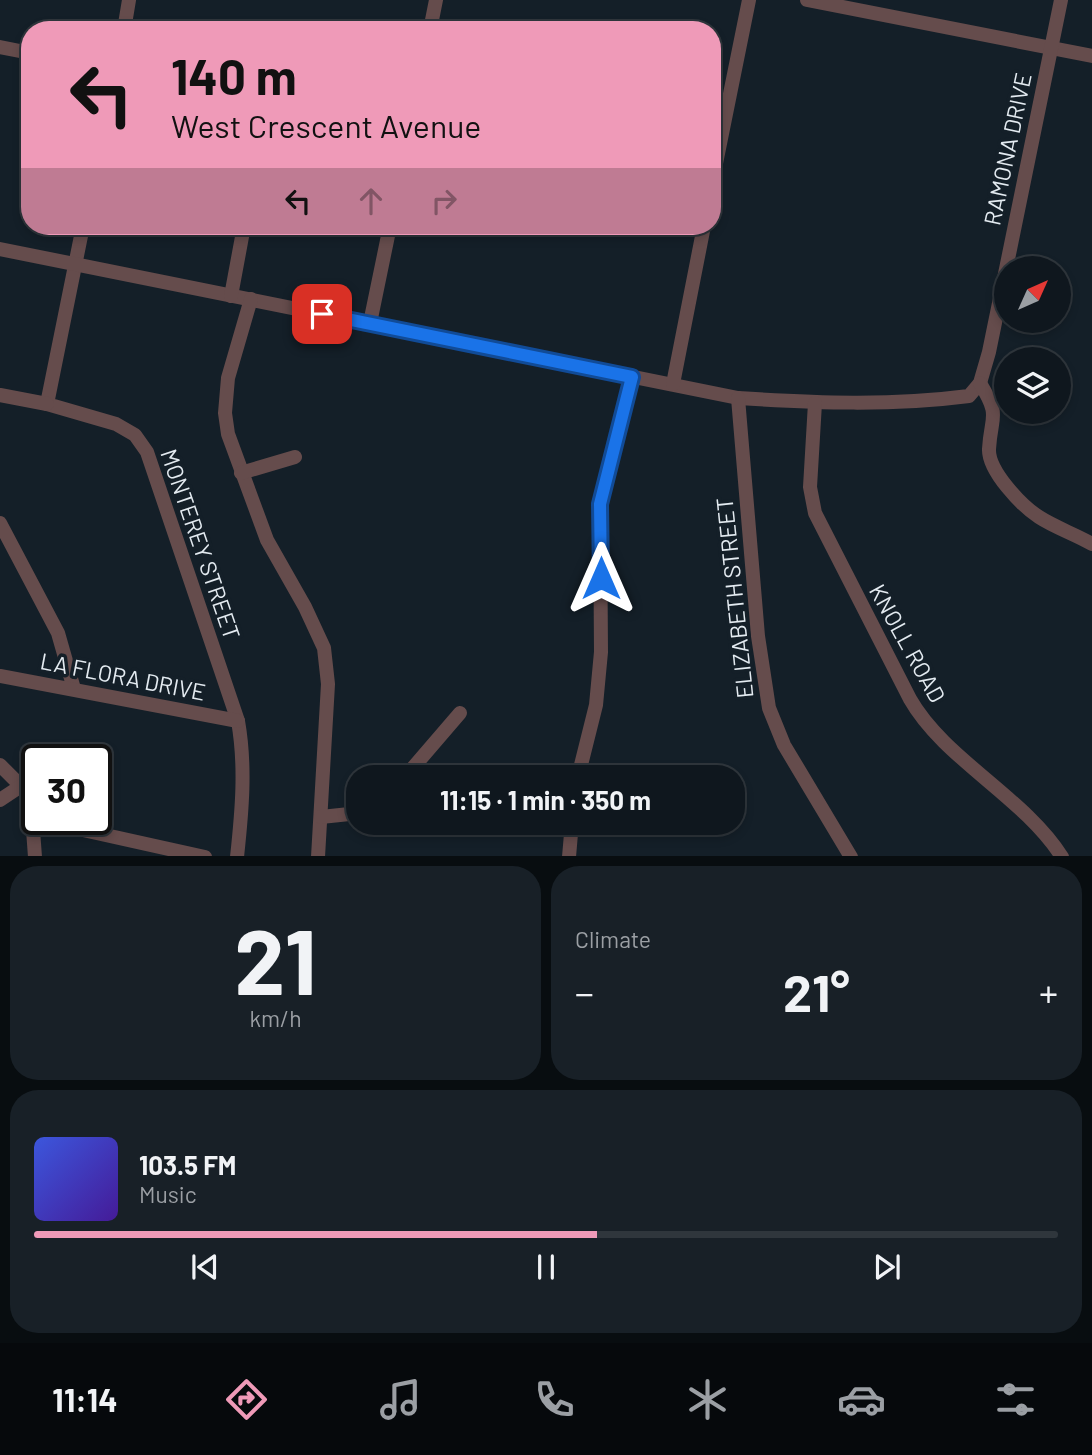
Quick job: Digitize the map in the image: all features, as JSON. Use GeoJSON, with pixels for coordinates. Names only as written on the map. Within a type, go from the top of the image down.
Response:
{"type":"FeatureCollection","features":[{"type":"Feature","properties":{"kind":"street"},"geometry":{"type":"LineString","coordinates":[[126,21],[130,0]]}},
{"type":"Feature","properties":{"kind":"street"},"geometry":{"type":"LineString","coordinates":[[431,21],[436,0]]}},
{"type":"Feature","properties":{"kind":"street"},"geometry":{"type":"LineString","coordinates":[[721,138],[749,0]]}},
{"type":"Feature","properties":{"kind":"street"},"geometry":{"type":"LineString","coordinates":[[807,0],[1092,56]]}},
{"type":"Feature","properties":{"kind":"street","name":"RAMONA DRIVE"},"geometry":{"type":"LineString","coordinates":[[980,383],[1060,0]]}},
{"type":"Feature","properties":{"kind":"street"},"geometry":{"type":"LineString","coordinates":[[0,47],[21,51]]}},
{"type":"Feature","properties":{"kind":"street"},"geometry":{"type":"LineString","coordinates":[[47,404],[81,235]]}},
{"type":"Feature","properties":{"kind":"street"},"geometry":{"type":"LineString","coordinates":[[231,296],[242,235]]}},
{"type":"Feature","properties":{"kind":"street"},"geometry":{"type":"LineString","coordinates":[[370,323],[388,235]]}},
{"type":"Feature","properties":{"kind":"street"},"geometry":{"type":"LineString","coordinates":[[673,384],[702,235]]}},
{"type":"Feature","properties":{"kind":"street"},"geometry":{"type":"LineString","coordinates":[[0,249],[738,398],[815,403],[887,402],[969,396],[980,383],[995,414],[989,450],[992,464],[999,476],[1033,513],[1092,544]]}},
{"type":"Feature","properties":{"kind":"street"},"geometry":{"type":"LineString","coordinates":[[251,299],[228,378],[225,413],[228,434],[267,540],[305,607],[324,648],[328,684],[318,856]]}},
{"type":"Feature","properties":{"kind":"street"},"geometry":{"type":"LineString","coordinates":[[581,765],[596,705],[601,652],[600,504],[632,377]]}},
{"type":"Feature","properties":{"kind":"street","name":"MONTEREY STREET"},"geometry":{"type":"LineString","coordinates":[[0,395],[47,404],[116,424],[135,435],[147,452],[237,721],[241,740],[243,790],[237,856]]}},
{"type":"Feature","properties":{"kind":"street","name":"ELIZABETH STREET"},"geometry":{"type":"LineString","coordinates":[[738,398],[758,636],[769,708],[784,745],[851,856]]}},
{"type":"Feature","properties":{"kind":"street","name":"KNOLL ROAD"},"geometry":{"type":"LineString","coordinates":[[815,403],[810,487],[815,513],[917,712],[1030,818],[1062,856]]}},
{"type":"Feature","properties":{"kind":"street"},"geometry":{"type":"LineString","coordinates":[[241,472],[296,457]]}},
{"type":"Feature","properties":{"kind":"street"},"geometry":{"type":"LineString","coordinates":[[1,528],[58,633],[74,689]]}},
{"type":"Feature","properties":{"kind":"street","name":"LA FLORA DRIVE"},"geometry":{"type":"LineString","coordinates":[[0,676],[237,721]]}},
{"type":"Feature","properties":{"kind":"street"},"geometry":{"type":"LineString","coordinates":[[415,765],[460,713]]}},
{"type":"Feature","properties":{"kind":"street"},"geometry":{"type":"LineString","coordinates":[[0,765],[21,786],[0,800]]}},
{"type":"Feature","properties":{"kind":"street"},"geometry":{"type":"LineString","coordinates":[[321,817],[346,814]]}},
{"type":"Feature","properties":{"kind":"street"},"geometry":{"type":"LineString","coordinates":[[34,835],[35,856]]}},
{"type":"Feature","properties":{"kind":"street"},"geometry":{"type":"LineString","coordinates":[[103,835],[205,856]]}},
{"type":"Feature","properties":{"kind":"street"},"geometry":{"type":"LineString","coordinates":[[569,856],[571,835]]}},
{"type":"Feature","properties":{"kind":"route"},"geometry":{"type":"LineString","coordinates":[[322,314],[632,377],[600,504],[601,578]]}}]}
